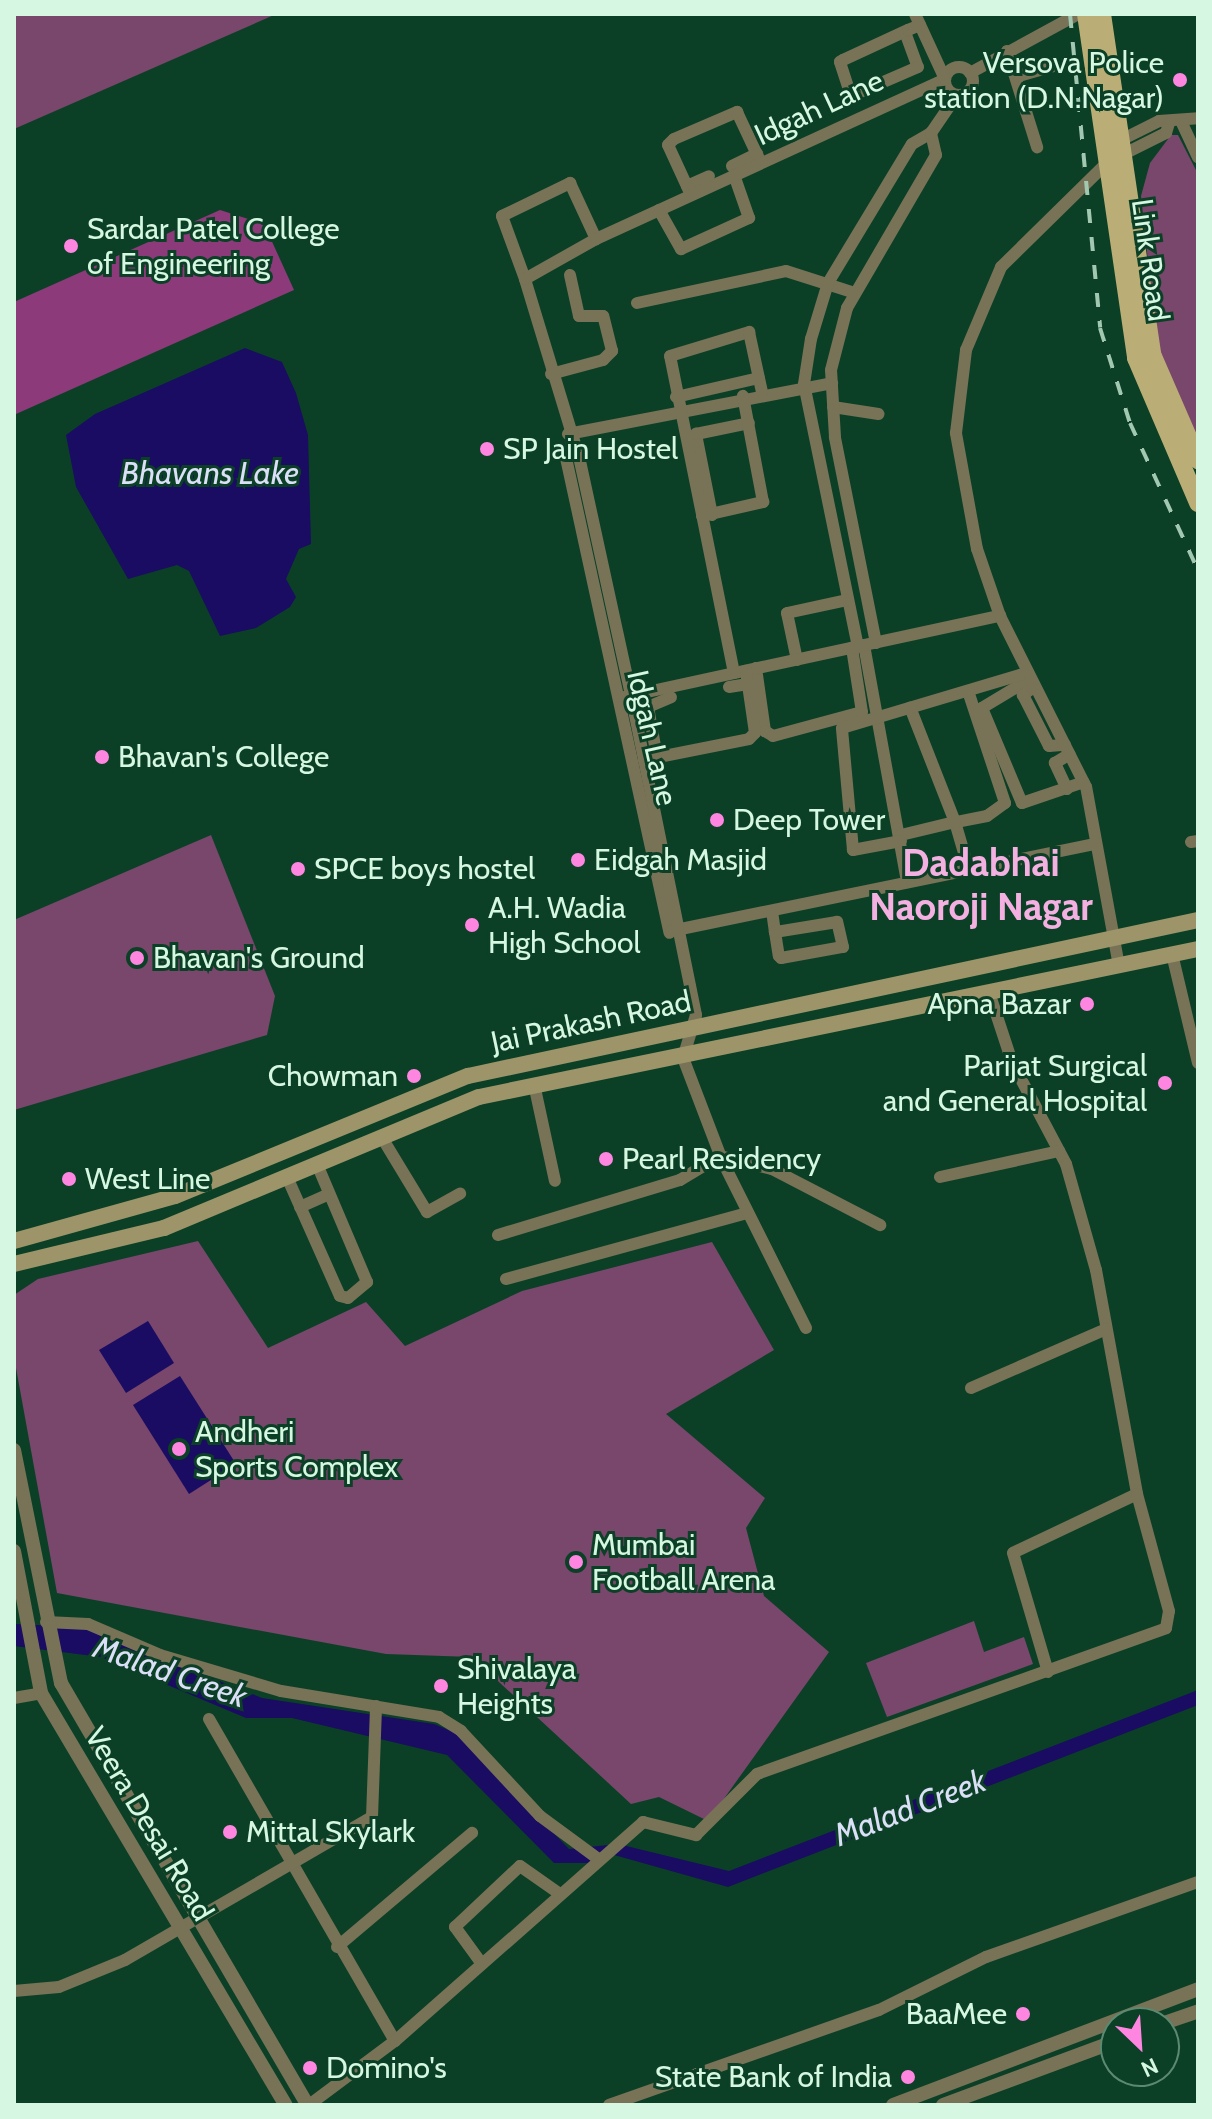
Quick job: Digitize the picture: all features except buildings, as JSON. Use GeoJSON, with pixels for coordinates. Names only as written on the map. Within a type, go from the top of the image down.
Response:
{"type":"FeatureCollection","features":[{"type":"Feature","properties":{"kind":"main road","name":"Link Road"},"geometry":{"type":"LineString","coordinates":[[1086,14],[1152,354],[1198,460]]}},
{"type":"Feature","properties":{"kind":"main road"},"geometry":{"type":"LineString","coordinates":[[1102,14],[1114,151]]}},
{"type":"Feature","properties":{"kind":"main road","name":"Link Road"},"geometry":{"type":"LineString","coordinates":[[1114,151],[1136,358],[1198,503]]}},
{"type":"Feature","properties":{"kind":"main road","name":"Jai Prakash Road"},"geometry":{"type":"LineString","coordinates":[[14,1241],[175,1196],[468,1076],[1198,920]]}},
{"type":"Feature","properties":{"kind":"main road","name":"Jai Prakash Road"},"geometry":{"type":"LineString","coordinates":[[14,1264],[164,1228],[464,1101],[534,1084],[683,1058],[1198,949]]}},
{"type":"Feature","properties":{"kind":"street"},"geometry":{"type":"LineString","coordinates":[[907,882],[881,715],[847,600],[804,384],[828,283],[912,144],[931,133],[957,95],[969,91],[970,73],[1078,14]]}},
{"type":"Feature","properties":{"kind":"street"},"geometry":{"type":"LineString","coordinates":[[905,32],[918,67],[851,96],[840,62],[905,32],[918,20],[945,79],[957,95]]}},
{"type":"Feature","properties":{"kind":"street"},"geometry":{"type":"LineString","coordinates":[[1007,51],[1019,76],[1037,147]]}},
{"type":"Feature","properties":{"kind":"street"},"geometry":{"type":"LineString","coordinates":[[1019,76],[1054,66]]}},
{"type":"Feature","properties":{"kind":"street","name":"Idgah Lane"},"geometry":{"type":"LineString","coordinates":[[640,776],[650,758],[636,719],[609,595],[566,458],[569,439],[525,279],[596,239],[659,210],[689,190],[945,79],[957,67],[970,73]]}},
{"type":"Feature","properties":{"kind":"street"},"geometry":{"type":"LineString","coordinates":[[709,176],[689,190],[668,145],[674,139],[737,112],[759,159]]}},
{"type":"Feature","properties":{"kind":"street"},"geometry":{"type":"LineString","coordinates":[[1070,755],[1052,750],[1043,733],[1030,680],[1000,616],[977,549],[956,433],[966,350],[1001,267],[1114,151],[1175,122],[1198,118]]}},
{"type":"Feature","properties":{"kind":"street"},"geometry":{"type":"LineString","coordinates":[[1175,122],[1198,157]]}},
{"type":"Feature","properties":{"kind":"street"},"geometry":{"type":"LineString","coordinates":[[762,392],[754,340],[743,332],[672,352],[678,411],[746,674],[765,731],[773,736],[862,712],[866,582],[833,407],[832,383],[855,293],[936,155],[931,133]]}},
{"type":"Feature","properties":{"kind":"street"},"geometry":{"type":"LineString","coordinates":[[659,210],[681,249],[749,218],[733,171]]}},
{"type":"Feature","properties":{"kind":"street"},"geometry":{"type":"LineString","coordinates":[[525,279],[502,216],[570,183],[596,239]]}},
{"type":"Feature","properties":{"kind":"street"},"geometry":{"type":"LineString","coordinates":[[637,303],[786,271],[855,293]]}},
{"type":"Feature","properties":{"kind":"street"},"geometry":{"type":"LineString","coordinates":[[551,374],[603,360],[612,351],[603,316],[579,316],[570,275]]}},
{"type":"Feature","properties":{"kind":"street"},"geometry":{"type":"LineString","coordinates":[[676,397],[759,378]]}},
{"type":"Feature","properties":{"kind":"street"},"geometry":{"type":"LineString","coordinates":[[569,439],[743,396],[804,384],[832,383]]}},
{"type":"Feature","properties":{"kind":"street"},"geometry":{"type":"LineString","coordinates":[[707,516],[763,502],[743,396]]}},
{"type":"Feature","properties":{"kind":"street"},"geometry":{"type":"LineString","coordinates":[[833,407],[878,414]]}},
{"type":"Feature","properties":{"kind":"street"},"geometry":{"type":"LineString","coordinates":[[707,516],[696,434],[749,423]]}},
{"type":"Feature","properties":{"kind":"street","name":"Idgah Lane"},"geometry":{"type":"LineString","coordinates":[[586,519],[595,598],[616,698],[640,776],[694,1026]]}},
{"type":"Feature","properties":{"kind":"street"},"geometry":{"type":"LineString","coordinates":[[833,538],[857,532]]}},
{"type":"Feature","properties":{"kind":"street"},"geometry":{"type":"LineString","coordinates":[[844,586],[866,582]]}},
{"type":"Feature","properties":{"kind":"street"},"geometry":{"type":"LineString","coordinates":[[595,598],[609,595]]}},
{"type":"Feature","properties":{"kind":"street"},"geometry":{"type":"LineString","coordinates":[[797,660],[787,613],[847,600]]}},
{"type":"Feature","properties":{"kind":"street"},"geometry":{"type":"LineString","coordinates":[[616,698],[746,674],[1000,616]]}},
{"type":"Feature","properties":{"kind":"street"},"geometry":{"type":"LineString","coordinates":[[729,687],[746,674]]}},
{"type":"Feature","properties":{"kind":"street"},"geometry":{"type":"LineString","coordinates":[[671,697],[652,701],[649,716],[650,758],[749,739],[755,733],[746,674]]}},
{"type":"Feature","properties":{"kind":"street"},"geometry":{"type":"LineString","coordinates":[[968,691],[1005,803],[987,816],[955,822],[859,851],[851,843],[840,734],[848,724],[968,691],[1030,680]]}},
{"type":"Feature","properties":{"kind":"street"},"geometry":{"type":"LineString","coordinates":[[1030,680],[982,712],[1023,804],[1084,782]]}},
{"type":"Feature","properties":{"kind":"street"},"geometry":{"type":"LineString","coordinates":[[910,707],[955,822],[969,870]]}},
{"type":"Feature","properties":{"kind":"street"},"geometry":{"type":"LineString","coordinates":[[1039,711],[1055,727],[1084,782],[1119,966]]}},
{"type":"Feature","properties":{"kind":"street"},"geometry":{"type":"LineString","coordinates":[[636,719],[649,716]]}},
{"type":"Feature","properties":{"kind":"street"},"geometry":{"type":"LineString","coordinates":[[1043,733],[1055,727]]}},
{"type":"Feature","properties":{"kind":"street"},"geometry":{"type":"LineString","coordinates":[[1067,789],[1060,775],[1070,755]]}},
{"type":"Feature","properties":{"kind":"street"},"geometry":{"type":"LineString","coordinates":[[673,931],[1095,844]]}},
{"type":"Feature","properties":{"kind":"street"},"geometry":{"type":"LineString","coordinates":[[772,911],[775,932],[781,958],[843,947],[837,922],[775,932]]}},
{"type":"Feature","properties":{"kind":"street"},"geometry":{"type":"LineString","coordinates":[[1172,954],[1198,1063]]}},
{"type":"Feature","properties":{"kind":"street"},"geometry":{"type":"LineString","coordinates":[[14,1450],[47,1626],[61,1683],[309,2105],[395,2041],[597,1858],[643,1822],[696,1835],[757,1774],[1048,1672],[1170,1621],[1137,1494],[1106,1329],[1059,1151],[1012,1062],[989,992]]}},
{"type":"Feature","properties":{"kind":"street"},"geometry":{"type":"LineString","coordinates":[[694,1026],[683,1058],[720,1156],[806,1328]]}},
{"type":"Feature","properties":{"kind":"street"},"geometry":{"type":"LineString","coordinates":[[534,1084],[555,1181]]}},
{"type":"Feature","properties":{"kind":"street"},"geometry":{"type":"LineString","coordinates":[[381,1136],[427,1212],[460,1194]]}},
{"type":"Feature","properties":{"kind":"street"},"geometry":{"type":"LineString","coordinates":[[940,1177],[1059,1151]]}},
{"type":"Feature","properties":{"kind":"street"},"geometry":{"type":"LineString","coordinates":[[498,1235],[670,1184],[720,1156],[772,1169],[880,1225]]}},
{"type":"Feature","properties":{"kind":"street"},"geometry":{"type":"LineString","coordinates":[[287,1177],[340,1296],[348,1298],[367,1282],[317,1164]]}},
{"type":"Feature","properties":{"kind":"street"},"geometry":{"type":"LineString","coordinates":[[300,1207],[329,1194]]}},
{"type":"Feature","properties":{"kind":"street"},"geometry":{"type":"LineString","coordinates":[[506,1279],[747,1213]]}},
{"type":"Feature","properties":{"kind":"street"},"geometry":{"type":"LineString","coordinates":[[971,1388],[1106,1329]]}},
{"type":"Feature","properties":{"kind":"street"},"geometry":{"type":"LineString","coordinates":[[1048,1672],[1013,1553],[1137,1494]]}},
{"type":"Feature","properties":{"kind":"street","name":"Veera Desai Road"},"geometry":{"type":"LineString","coordinates":[[14,1551],[41,1693],[286,2105]]}},
{"type":"Feature","properties":{"kind":"street"},"geometry":{"type":"LineString","coordinates":[[47,1626],[88,1624],[160,1655],[281,1691],[380,1710],[439,1717],[461,1731],[540,1816],[597,1858]]}},
{"type":"Feature","properties":{"kind":"street"},"geometry":{"type":"LineString","coordinates":[[14,1698],[41,1693]]}},
{"type":"Feature","properties":{"kind":"street"},"geometry":{"type":"LineString","coordinates":[[14,1991],[72,1983],[181,1929],[372,1817],[380,1710]]}},
{"type":"Feature","properties":{"kind":"street"},"geometry":{"type":"LineString","coordinates":[[209,1719],[337,1947],[395,2041]]}},
{"type":"Feature","properties":{"kind":"street"},"geometry":{"type":"LineString","coordinates":[[337,1947],[472,1833]]}},
{"type":"Feature","properties":{"kind":"street"},"geometry":{"type":"LineString","coordinates":[[482,1964],[455,1927],[520,1866],[560,1894]]}},
{"type":"Feature","properties":{"kind":"street"},"geometry":{"type":"LineString","coordinates":[[609,2105],[879,2010],[986,1957],[1198,1882]]}},
{"type":"Feature","properties":{"kind":"street"},"geometry":{"type":"LineString","coordinates":[[893,2105],[1198,1989]]}},
{"type":"Feature","properties":{"kind":"street"},"geometry":{"type":"LineString","coordinates":[[943,2105],[1100,2047]]}},
{"type":"Feature","properties":{"kind":"shaded area"},"geometry":{"type":"Polygon","coordinates":[[[14,14],[274,14],[274,15],[14,129],[14,14]]]}},
{"type":"Feature","properties":{"kind":"shaded area"},"geometry":{"type":"Polygon","coordinates":[[[1171,135],[1178,135],[1198,174],[1198,444],[1157,345],[1141,196],[1150,163],[1171,135]]]}},
{"type":"Feature","properties":{"kind":"shaded area"},"geometry":{"type":"Polygon","coordinates":[[[220,210],[264,224],[294,290],[16,414],[14,302],[220,210]]]}},
{"type":"Feature","properties":{"kind":"shaded area","name":"Bhavan's Ground"},"geometry":{"type":"Polygon","coordinates":[[[211,835],[275,996],[267,1035],[14,1110],[14,920],[211,835]]]}},
{"type":"Feature","properties":{"kind":"shaded area"},"geometry":{"type":"Polygon","coordinates":[[[198,1241],[268,1348],[366,1302],[405,1346],[522,1291],[712,1242],[774,1350],[666,1414],[765,1498],[746,1528],[764,1596],[829,1652],[708,1821],[659,1797],[631,1804],[472,1657],[386,1654],[57,1593],[14,1357],[14,1295],[38,1279],[198,1241]]]}},
{"type":"Feature","properties":{"kind":"shaded area"},"geometry":{"type":"Polygon","coordinates":[[[974,1621],[984,1652],[1024,1637],[1033,1664],[887,1717],[866,1663],[974,1621]]]}},
{"type":"Feature","properties":{"kind":"water","name":"Bhavans Lake"},"geometry":{"type":"Polygon","coordinates":[[[245,348],[282,362],[296,393],[308,435],[311,544],[299,549],[286,579],[296,597],[290,607],[256,628],[220,636],[189,571],[177,565],[128,579],[76,487],[66,435],[95,414],[245,348]]]}},
{"type":"Feature","properties":{"kind":"water"},"geometry":{"type":"Polygon","coordinates":[[[148,1321],[174,1363],[126,1393],[99,1350],[148,1321]]]}},
{"type":"Feature","properties":{"kind":"water"},"geometry":{"type":"Polygon","coordinates":[[[180,1376],[236,1464],[189,1494],[133,1405],[180,1376]]]}},
{"type":"Feature","properties":{"kind":"water","name":"Malad Creek"},"geometry":{"type":"Polygon","coordinates":[[[14,1624],[83,1627],[262,1698],[434,1724],[456,1733],[569,1849],[618,1844],[729,1871],[1198,1690],[1198,1705],[728,1887],[607,1853],[588,1863],[554,1863],[447,1755],[292,1718],[246,1718],[101,1657],[14,1646],[14,1624]]]}},
{"type":"Feature","properties":{"kind":"railway"},"geometry":{"type":"LineString","coordinates":[[1070,14],[1100,328],[1130,423],[1198,570]]}},
{"type":"Feature","properties":{"kind":"place","name":"Versova Police station (D.N.Nagar)"},"geometry":{"type":"Point","coordinates":[1180,80]}},
{"type":"Feature","properties":{"kind":"place","name":"Sardar Patel College of Engineering"},"geometry":{"type":"Point","coordinates":[71,246]}},
{"type":"Feature","properties":{"kind":"place","name":"SP Jain Hostel"},"geometry":{"type":"Point","coordinates":[487,449]}},
{"type":"Feature","properties":{"kind":"place","name":"Bhavan's College"},"geometry":{"type":"Point","coordinates":[102,757]}},
{"type":"Feature","properties":{"kind":"place","name":"Deep Tower"},"geometry":{"type":"Point","coordinates":[717,820]}},
{"type":"Feature","properties":{"kind":"place","name":"Eidgah Masjid"},"geometry":{"type":"Point","coordinates":[578,860]}},
{"type":"Feature","properties":{"kind":"place","name":"SPCE boys hostel"},"geometry":{"type":"Point","coordinates":[298,869]}},
{"type":"Feature","properties":{"kind":"place","name":"A.H. Wadia High School"},"geometry":{"type":"Point","coordinates":[472,925]}},
{"type":"Feature","properties":{"kind":"place","name":"Bhavan's Ground"},"geometry":{"type":"Point","coordinates":[137,958]}},
{"type":"Feature","properties":{"kind":"place","name":"Apna Bazar"},"geometry":{"type":"Point","coordinates":[1087,1004]}},
{"type":"Feature","properties":{"kind":"place","name":"Chowman"},"geometry":{"type":"Point","coordinates":[414,1076]}},
{"type":"Feature","properties":{"kind":"place","name":"Parijat Surgical and General Hospital"},"geometry":{"type":"Point","coordinates":[1165,1083]}},
{"type":"Feature","properties":{"kind":"place","name":"Pearl Residency"},"geometry":{"type":"Point","coordinates":[606,1159]}},
{"type":"Feature","properties":{"kind":"place","name":"West Line"},"geometry":{"type":"Point","coordinates":[69,1179]}},
{"type":"Feature","properties":{"kind":"place","name":"Andheri Sports Complex"},"geometry":{"type":"Point","coordinates":[179,1449]}},
{"type":"Feature","properties":{"kind":"place","name":"Mumbai Football Arena"},"geometry":{"type":"Point","coordinates":[576,1562]}},
{"type":"Feature","properties":{"kind":"place","name":"Shivalaya Heights"},"geometry":{"type":"Point","coordinates":[441,1686]}},
{"type":"Feature","properties":{"kind":"place","name":"Mittal Skylark"},"geometry":{"type":"Point","coordinates":[230,1832]}},
{"type":"Feature","properties":{"kind":"place","name":"BaaMee"},"geometry":{"type":"Point","coordinates":[1023,2014]}},
{"type":"Feature","properties":{"kind":"place","name":"Domino's"},"geometry":{"type":"Point","coordinates":[310,2068]}},
{"type":"Feature","properties":{"kind":"place","name":"State Bank of India"},"geometry":{"type":"Point","coordinates":[908,2077]}},
{"type":"Feature","properties":{"kind":"district","name":"Dadabhai Naoroji Nagar"},"geometry":{"type":"Point","coordinates":[981,885]}}]}
